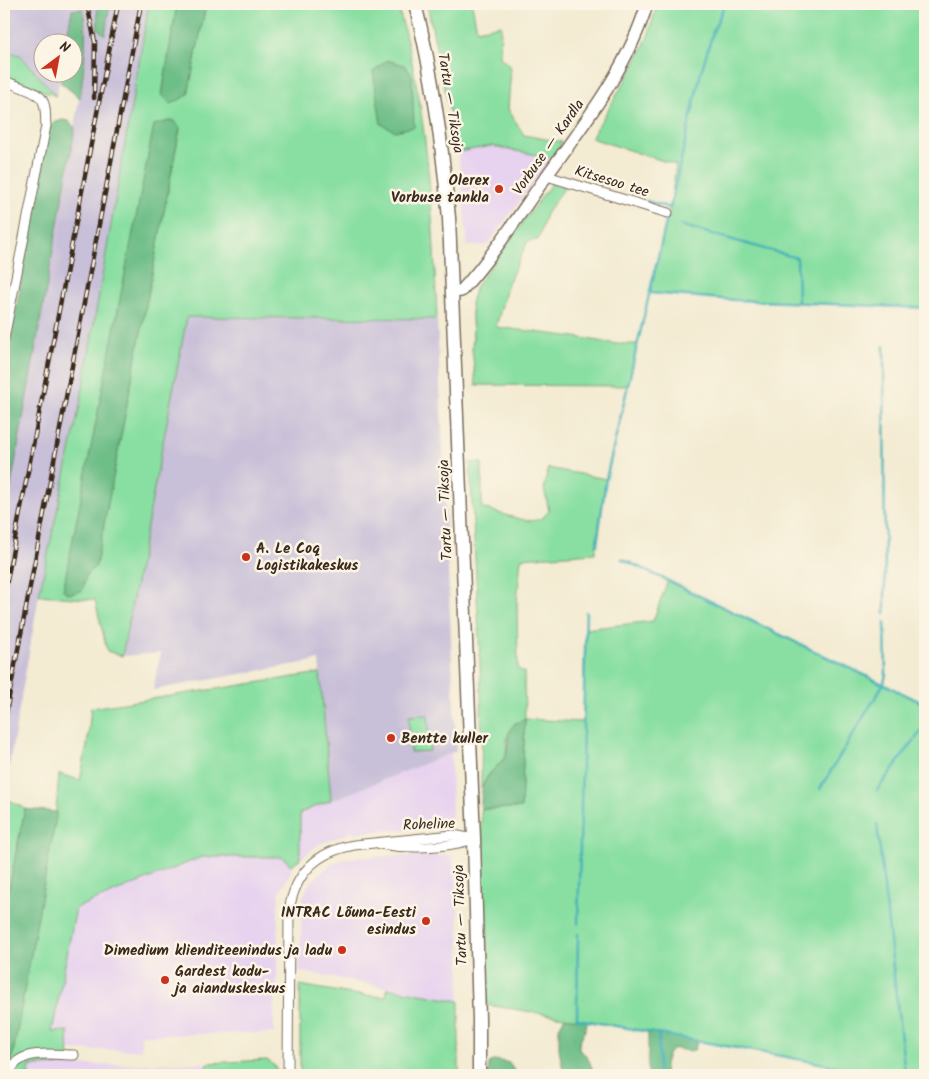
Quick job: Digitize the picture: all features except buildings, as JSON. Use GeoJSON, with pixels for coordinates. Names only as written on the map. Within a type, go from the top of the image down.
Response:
{"type":"FeatureCollection","features":[{"type":"Feature","properties":{"kind":"main road","name":"Tartu — Tiksoja"},"geometry":{"type":"LineString","coordinates":[[415,4],[436,101],[449,218],[474,839],[479,1075]]}},
{"type":"Feature","properties":{"kind":"street","name":"Vorbuse — Kardla"},"geometry":{"type":"LineString","coordinates":[[453,292],[461,291],[488,260],[606,90],[624,58],[647,4]]}},
{"type":"Feature","properties":{"kind":"street"},"geometry":{"type":"LineString","coordinates":[[4,81],[26,89],[41,98],[45,108],[46,126],[4,338]]}},
{"type":"Feature","properties":{"kind":"street","name":"Kitsesoo tee"},"geometry":{"type":"LineString","coordinates":[[547,176],[668,213]]}},
{"type":"Feature","properties":{"kind":"street","name":"Roheline"},"geometry":{"type":"LineString","coordinates":[[288,1075],[289,911],[294,889],[306,869],[311,863],[343,847],[377,843],[392,846],[454,845],[474,839]]}},
{"type":"Feature","properties":{"kind":"street"},"geometry":{"type":"LineString","coordinates":[[9,1075],[15,1063],[31,1054],[74,1056]]}},
{"type":"Feature","properties":{"kind":"shaded area"},"geometry":{"type":"Polygon","coordinates":[[[4,4],[97,4],[98,29],[105,34],[110,4],[149,4],[80,405],[39,595],[4,795],[4,524],[85,64],[82,52],[82,32],[77,32],[72,10],[68,32],[32,32],[32,69],[20,55],[4,51],[4,4]]]}},
{"type":"Feature","properties":{"kind":"shaded area"},"geometry":{"type":"Polygon","coordinates":[[[44,82],[59,82],[56,96],[44,82]]]}},
{"type":"Feature","properties":{"kind":"shaded area"},"geometry":{"type":"Polygon","coordinates":[[[491,146],[552,158],[487,245],[468,246],[458,152],[491,146]]]}},
{"type":"Feature","properties":{"kind":"shaded area"},"geometry":{"type":"Polygon","coordinates":[[[186,317],[437,319],[456,751],[300,813],[331,800],[319,660],[153,690],[161,653],[122,656],[186,317]]]}},
{"type":"Feature","properties":{"kind":"shaded area"},"geometry":{"type":"Polygon","coordinates":[[[451,753],[452,816],[447,827],[349,833],[319,844],[300,859],[300,813],[451,753]]]}},
{"type":"Feature","properties":{"kind":"shaded area"},"geometry":{"type":"Polygon","coordinates":[[[452,856],[457,887],[460,959],[459,1001],[299,971],[303,897],[308,886],[333,863],[349,858],[452,856]]]}},
{"type":"Feature","properties":{"kind":"shaded area"},"geometry":{"type":"Polygon","coordinates":[[[202,857],[282,857],[291,865],[291,872],[280,891],[278,907],[274,1033],[141,1035],[141,1050],[68,1050],[68,1031],[52,1032],[76,908],[202,857]]]}},
{"type":"Feature","properties":{"kind":"shaded area"},"geometry":{"type":"Polygon","coordinates":[[[207,1063],[206,1075],[29,1075],[30,1066],[207,1063]]]}},
{"type":"Feature","properties":{"kind":"green space"},"geometry":{"type":"Polygon","coordinates":[[[97,4],[110,4],[105,35],[98,29],[97,4]]]}},
{"type":"Feature","properties":{"kind":"green space"},"geometry":{"type":"Polygon","coordinates":[[[149,4],[177,4],[162,95],[188,94],[206,4],[397,4],[416,81],[427,160],[437,319],[187,317],[122,656],[107,651],[95,600],[39,595],[80,405],[149,4]],[[180,128],[87,572],[96,566],[180,128]]]}},
{"type":"Feature","properties":{"kind":"green space"},"geometry":{"type":"Polygon","coordinates":[[[177,4],[206,4],[188,95],[171,104],[162,95],[177,4]]]}},
{"type":"Feature","properties":{"kind":"green space"},"geometry":{"type":"Polygon","coordinates":[[[427,4],[472,4],[477,30],[501,25],[500,57],[511,67],[508,109],[524,135],[562,142],[552,158],[491,146],[458,152],[427,4]]]}},
{"type":"Feature","properties":{"kind":"green space"},"geometry":{"type":"Polygon","coordinates":[[[657,4],[925,4],[925,173],[920,254],[925,254],[925,308],[734,300],[650,293],[670,208],[676,165],[591,138],[634,66],[649,34],[657,4]]]}},
{"type":"Feature","properties":{"kind":"green space"},"geometry":{"type":"Polygon","coordinates":[[[83,9],[85,43],[82,81],[82,32],[68,32],[72,10],[83,9]]]}},
{"type":"Feature","properties":{"kind":"green space"},"geometry":{"type":"Polygon","coordinates":[[[4,51],[20,55],[32,69],[32,82],[44,82],[56,96],[4,76],[4,51]]]}},
{"type":"Feature","properties":{"kind":"green space"},"geometry":{"type":"Polygon","coordinates":[[[387,60],[404,65],[412,75],[414,127],[395,131],[381,124],[373,72],[387,60]]]}},
{"type":"Feature","properties":{"kind":"green space"},"geometry":{"type":"Polygon","coordinates":[[[60,82],[82,82],[80,98],[60,82]]]}},
{"type":"Feature","properties":{"kind":"green space"},"geometry":{"type":"Polygon","coordinates":[[[62,120],[69,121],[75,128],[4,524],[4,377],[48,130],[54,123],[62,120]]]}},
{"type":"Feature","properties":{"kind":"green space"},"geometry":{"type":"Polygon","coordinates":[[[173,120],[180,128],[96,566],[87,573],[82,591],[69,594],[63,590],[154,125],[173,120]]]}},
{"type":"Feature","properties":{"kind":"green space"},"geometry":{"type":"Polygon","coordinates":[[[551,184],[565,187],[546,214],[538,240],[528,241],[508,283],[496,327],[616,344],[638,344],[628,386],[476,385],[472,349],[471,303],[476,286],[551,184]]]}},
{"type":"Feature","properties":{"kind":"green space"},"geometry":{"type":"Polygon","coordinates":[[[470,462],[482,463],[482,508],[528,520],[540,519],[549,511],[544,488],[548,468],[606,479],[595,553],[521,558],[517,601],[518,669],[524,672],[525,719],[583,722],[585,629],[653,621],[668,580],[925,704],[925,1075],[885,1075],[577,1019],[487,1005],[481,809],[521,808],[525,720],[515,723],[507,738],[506,756],[487,777],[481,788],[480,666],[470,462]]]}},
{"type":"Feature","properties":{"kind":"green space"},"geometry":{"type":"Polygon","coordinates":[[[320,673],[331,800],[300,813],[300,859],[291,865],[282,857],[202,857],[76,908],[52,1032],[68,1031],[69,1065],[30,1066],[29,1075],[9,1075],[56,812],[59,774],[80,780],[87,746],[91,708],[320,673]]]}},
{"type":"Feature","properties":{"kind":"green space"},"geometry":{"type":"Polygon","coordinates":[[[428,715],[430,751],[410,752],[409,716],[428,715]]]}},
{"type":"Feature","properties":{"kind":"green space"},"geometry":{"type":"Polygon","coordinates":[[[525,719],[521,808],[481,809],[484,783],[505,757],[512,726],[525,719]]]}},
{"type":"Feature","properties":{"kind":"green space"},"geometry":{"type":"Polygon","coordinates":[[[4,797],[25,809],[4,912],[4,797]]]}},
{"type":"Feature","properties":{"kind":"green space"},"geometry":{"type":"Polygon","coordinates":[[[25,809],[57,812],[9,1075],[4,1075],[4,912],[25,809]]]}},
{"type":"Feature","properties":{"kind":"green space"},"geometry":{"type":"Polygon","coordinates":[[[300,985],[351,994],[386,997],[387,988],[459,1001],[459,1075],[300,1075],[300,985]]]}},
{"type":"Feature","properties":{"kind":"green space"},"geometry":{"type":"Polygon","coordinates":[[[565,1017],[587,1021],[579,1050],[587,1056],[595,1075],[564,1075],[559,1049],[559,1028],[565,1017]]]}},
{"type":"Feature","properties":{"kind":"green space"},"geometry":{"type":"Polygon","coordinates":[[[648,1032],[697,1041],[695,1049],[690,1052],[674,1049],[667,1057],[664,1075],[648,1075],[648,1032]]]}},
{"type":"Feature","properties":{"kind":"green space"},"geometry":{"type":"Polygon","coordinates":[[[267,1060],[276,1067],[276,1075],[206,1075],[207,1063],[267,1060]]]}},
{"type":"Feature","properties":{"kind":"green space"},"geometry":{"type":"Polygon","coordinates":[[[495,1060],[510,1063],[516,1075],[488,1075],[489,1063],[495,1060]]]}},
{"type":"Feature","properties":{"kind":"waterway"},"geometry":{"type":"LineString","coordinates":[[646,201],[670,208],[701,72],[714,29],[725,4]]}},
{"type":"Feature","properties":{"kind":"waterway"},"geometry":{"type":"LineString","coordinates":[[597,545],[606,479],[667,218]]}},
{"type":"Feature","properties":{"kind":"waterway"},"geometry":{"type":"LineString","coordinates":[[680,225],[797,258],[798,303]]}},
{"type":"Feature","properties":{"kind":"waterway"},"geometry":{"type":"LineString","coordinates":[[650,293],[734,300],[925,308]]}},
{"type":"Feature","properties":{"kind":"waterway"},"geometry":{"type":"LineString","coordinates":[[884,346],[885,613]]}},
{"type":"Feature","properties":{"kind":"waterway"},"geometry":{"type":"LineString","coordinates":[[622,559],[925,704]]}},
{"type":"Feature","properties":{"kind":"waterway"},"geometry":{"type":"LineString","coordinates":[[578,924],[586,612]]}},
{"type":"Feature","properties":{"kind":"waterway"},"geometry":{"type":"LineString","coordinates":[[820,789],[884,683],[886,674],[885,622]]}},
{"type":"Feature","properties":{"kind":"waterway"},"geometry":{"type":"LineString","coordinates":[[877,790],[925,726]]}},
{"type":"Feature","properties":{"kind":"waterway"},"geometry":{"type":"LineString","coordinates":[[925,764],[925,769]]}},
{"type":"Feature","properties":{"kind":"waterway"},"geometry":{"type":"LineString","coordinates":[[877,824],[905,1075]]}},
{"type":"Feature","properties":{"kind":"waterway"},"geometry":{"type":"LineString","coordinates":[[578,934],[577,1019],[885,1075]]}},
{"type":"Feature","properties":{"kind":"waterway"},"geometry":{"type":"LineString","coordinates":[[658,1075],[659,1034]]}},
{"type":"Feature","properties":{"kind":"railway"},"geometry":{"type":"LineString","coordinates":[[87,4],[95,42],[94,98]]}},
{"type":"Feature","properties":{"kind":"railway"},"geometry":{"type":"LineString","coordinates":[[4,596],[118,4]]}},
{"type":"Feature","properties":{"kind":"railway"},"geometry":{"type":"LineString","coordinates":[[4,723],[141,4]]}},
{"type":"Feature","properties":{"kind":"place","name":"Olerex Vorbuse tankla"},"geometry":{"type":"Point","coordinates":[499,189]}},
{"type":"Feature","properties":{"kind":"place","name":"A. Le Coq Logistikakeskus"},"geometry":{"type":"Point","coordinates":[246,557]}},
{"type":"Feature","properties":{"kind":"place","name":"Bentte kuller"},"geometry":{"type":"Point","coordinates":[391,738]}},
{"type":"Feature","properties":{"kind":"place","name":"INTRAC Lõuna-Eesti esindus"},"geometry":{"type":"Point","coordinates":[426,921]}},
{"type":"Feature","properties":{"kind":"place","name":"Dimedium klienditeenindus ja ladu"},"geometry":{"type":"Point","coordinates":[342,950]}},
{"type":"Feature","properties":{"kind":"place","name":"Gardest kodu- ja aianduskeskus"},"geometry":{"type":"Point","coordinates":[165,980]}}]}
